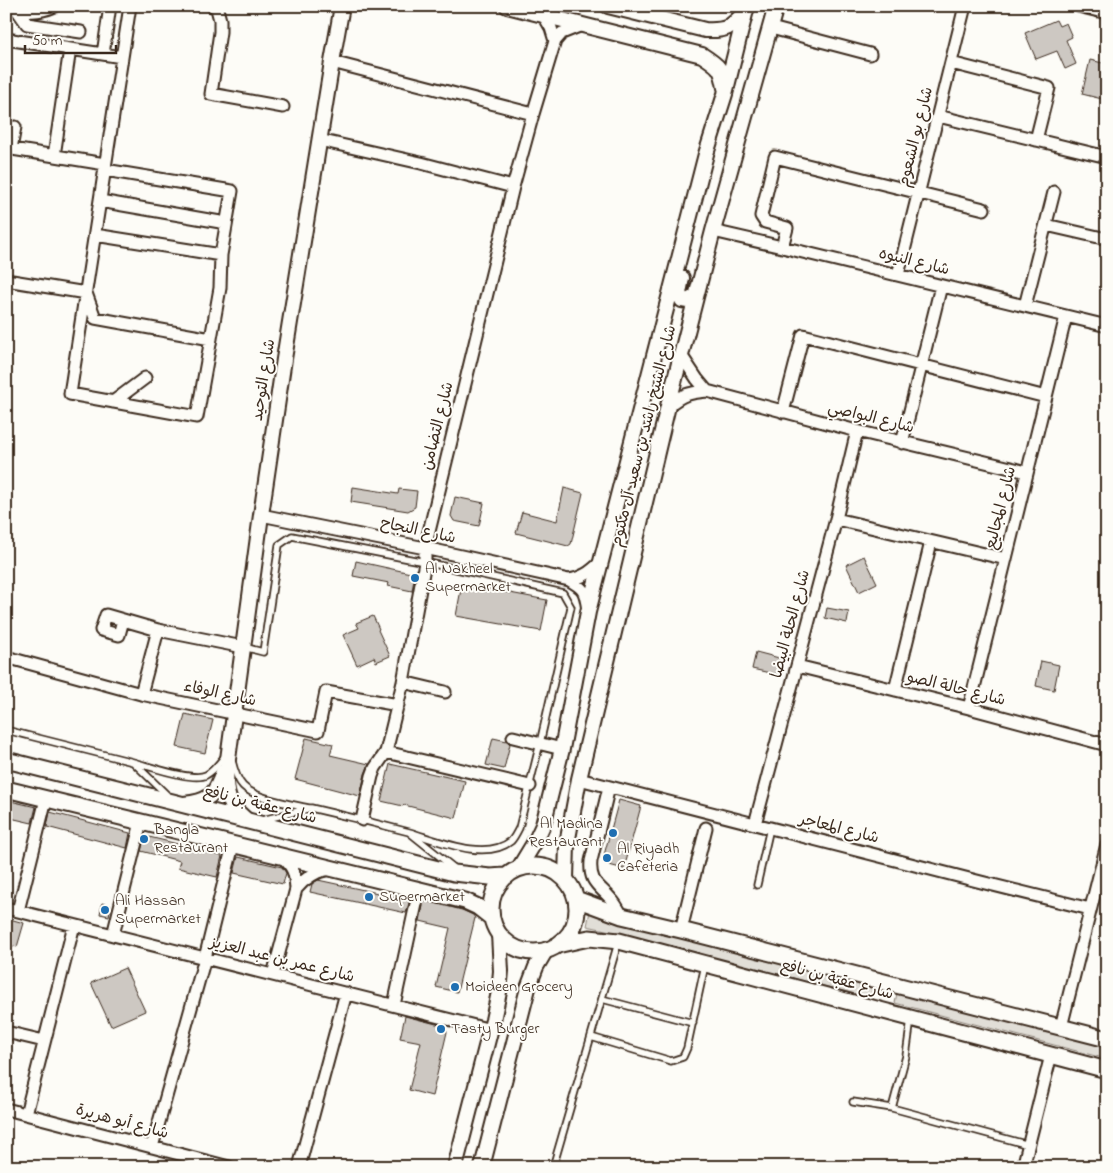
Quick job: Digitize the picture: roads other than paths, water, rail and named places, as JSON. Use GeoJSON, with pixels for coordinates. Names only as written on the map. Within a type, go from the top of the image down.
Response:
{"type":"FeatureCollection","features":[{"type":"Feature","properties":{"kind":"main road","name":"شارع عقبة بن نافع"},"geometry":{"type":"LineString","coordinates":[[6,760],[461,874],[490,877],[505,876]]}},
{"type":"Feature","properties":{"kind":"main road"},"geometry":{"type":"LineString","coordinates":[[6,789],[465,901],[478,907],[492,918]]}},
{"type":"Feature","properties":{"kind":"main road"},"geometry":{"type":"LineString","coordinates":[[544,866],[556,871],[566,879],[576,899],[576,915],[571,930],[565,938],[551,947],[535,952],[514,947],[506,942],[499,934],[492,918],[490,907],[492,895],[505,876],[519,868],[544,866]]}},
{"type":"Feature","properties":{"kind":"main road","name":"شارع عقبة بن نافع"},"geometry":{"type":"LineString","coordinates":[[576,899],[622,916],[1107,1039]]}},
{"type":"Feature","properties":{"kind":"main road","name":"شارع عقبة بن نافع"},"geometry":{"type":"LineString","coordinates":[[551,947],[589,938],[619,941],[1107,1070]]}},
{"type":"Feature","properties":{"kind":"street"},"geometry":{"type":"LineString","coordinates":[[15,7],[28,12],[45,10],[54,6]]}},
{"type":"Feature","properties":{"kind":"street"},"geometry":{"type":"LineString","coordinates":[[103,54],[110,6]]}},
{"type":"Feature","properties":{"kind":"street"},"geometry":{"type":"LineString","coordinates":[[15,127],[9,149],[54,156],[105,167],[232,191],[221,256],[220,288],[197,417],[70,394],[94,235],[100,201],[105,167],[130,6]]}},
{"type":"Feature","properties":{"kind":"street"},"geometry":{"type":"LineString","coordinates":[[213,6],[217,9],[220,20],[220,32],[211,94],[283,106]]}},
{"type":"Feature","properties":{"kind":"street","name":"شارع التوحيد"},"geometry":{"type":"LineString","coordinates":[[251,821],[234,809],[228,797],[226,783],[228,755],[261,515],[319,140],[342,6]]}},
{"type":"Feature","properties":{"kind":"street"},"geometry":{"type":"LineString","coordinates":[[507,6],[702,55],[714,63],[721,71],[724,77],[726,94]]}},
{"type":"Feature","properties":{"kind":"street"},"geometry":{"type":"LineString","coordinates":[[608,6],[705,30],[719,30],[732,26],[746,9]]}},
{"type":"Feature","properties":{"kind":"street","name":"شارع الشيخ راشد بن سعيد آل مكتوم"},"geometry":{"type":"LineString","coordinates":[[566,879],[568,838],[580,779],[668,406],[712,231],[776,6]]}},
{"type":"Feature","properties":{"kind":"street","name":"شارع بو الشعوم"},"geometry":{"type":"LineString","coordinates":[[898,275],[965,6]]}},
{"type":"Feature","properties":{"kind":"street"},"geometry":{"type":"LineString","coordinates":[[1078,6],[1107,14]]}},
{"type":"Feature","properties":{"kind":"street"},"geometry":{"type":"LineString","coordinates":[[15,7],[27,24],[81,32]]}},
{"type":"Feature","properties":{"kind":"street","name":"شارع الشيخ راشد بن سعيد آل مكتوم"},"geometry":{"type":"LineString","coordinates":[[519,868],[543,825],[562,749],[588,612],[706,154],[726,94],[746,9]]}},
{"type":"Feature","properties":{"kind":"street"},"geometry":{"type":"LineString","coordinates":[[544,16],[551,28],[555,41]]}},
{"type":"Feature","properties":{"kind":"street"},"geometry":{"type":"LineString","coordinates":[[555,41],[562,32],[582,25]]}},
{"type":"Feature","properties":{"kind":"street"},"geometry":{"type":"LineString","coordinates":[[770,28],[870,54]]}},
{"type":"Feature","properties":{"kind":"street"},"geometry":{"type":"LineString","coordinates":[[6,39],[122,57]]}},
{"type":"Feature","properties":{"kind":"street","name":"شارع التضامن"},"geometry":{"type":"LineString","coordinates":[[362,820],[372,776],[386,752],[404,682],[425,562],[425,548],[513,187],[555,41]]}},
{"type":"Feature","properties":{"kind":"street"},"geometry":{"type":"LineString","coordinates":[[54,156],[70,49]]}},
{"type":"Feature","properties":{"kind":"street"},"geometry":{"type":"LineString","coordinates":[[332,62],[533,114]]}},
{"type":"Feature","properties":{"kind":"street"},"geometry":{"type":"LineString","coordinates":[[951,63],[1049,88],[1036,140]]}},
{"type":"Feature","properties":{"kind":"street"},"geometry":{"type":"LineString","coordinates":[[938,116],[1107,157]]}},
{"type":"Feature","properties":{"kind":"street"},"geometry":{"type":"LineString","coordinates":[[319,140],[513,187]]}},
{"type":"Feature","properties":{"kind":"street"},"geometry":{"type":"LineString","coordinates":[[696,296],[688,301],[682,300],[679,293],[696,223],[706,154]]}},
{"type":"Feature","properties":{"kind":"street"},"geometry":{"type":"LineString","coordinates":[[782,247],[787,228],[765,222],[761,216],[775,157],[984,209]]}},
{"type":"Feature","properties":{"kind":"street"},"geometry":{"type":"LineString","coordinates":[[1026,306],[1054,192]]}},
{"type":"Feature","properties":{"kind":"street"},"geometry":{"type":"LineString","coordinates":[[100,201],[226,223]]}},
{"type":"Feature","properties":{"kind":"street"},"geometry":{"type":"LineString","coordinates":[[1046,225],[1107,240]]}},
{"type":"Feature","properties":{"kind":"street","name":"شارع النيوه"},"geometry":{"type":"LineString","coordinates":[[712,231],[1107,326]]}},
{"type":"Feature","properties":{"kind":"street"},"geometry":{"type":"LineString","coordinates":[[94,235],[221,256]]}},
{"type":"Feature","properties":{"kind":"street"},"geometry":{"type":"LineString","coordinates":[[6,280],[86,293]]}},
{"type":"Feature","properties":{"kind":"street"},"geometry":{"type":"LineString","coordinates":[[902,443],[941,286]]}},
{"type":"Feature","properties":{"kind":"street"},"geometry":{"type":"LineString","coordinates":[[86,293],[95,318],[211,339]]}},
{"type":"Feature","properties":{"kind":"street","name":"شارع المجاليع"},"geometry":{"type":"LineString","coordinates":[[968,708],[1066,316]]}},
{"type":"Feature","properties":{"kind":"street"},"geometry":{"type":"LineString","coordinates":[[783,412],[803,335],[1046,397]]}},
{"type":"Feature","properties":{"kind":"street"},"geometry":{"type":"LineString","coordinates":[[681,355],[707,391]]}},
{"type":"Feature","properties":{"kind":"street"},"geometry":{"type":"LineString","coordinates":[[113,402],[146,378]]}},
{"type":"Feature","properties":{"kind":"street","name":"شارع البواصي"},"geometry":{"type":"LineString","coordinates":[[668,406],[680,396],[691,392],[707,391],[902,443],[1027,472]]}},
{"type":"Feature","properties":{"kind":"street","name":"شارع الحلة البيضا"},"geometry":{"type":"LineString","coordinates":[[755,824],[836,519],[857,431]]}},
{"type":"Feature","properties":{"kind":"street","name":"شارع النجاح"},"geometry":{"type":"LineString","coordinates":[[261,515],[425,548],[569,580]]}},
{"type":"Feature","properties":{"kind":"street"},"geometry":{"type":"LineString","coordinates":[[836,519],[1006,559]]}},
{"type":"Feature","properties":{"kind":"street"},"geometry":{"type":"LineString","coordinates":[[895,690],[931,542]]}},
{"type":"Feature","properties":{"kind":"street"},"geometry":{"type":"LineString","coordinates":[[569,580],[579,579],[601,562]]}},
{"type":"Feature","properties":{"kind":"street"},"geometry":{"type":"LineString","coordinates":[[569,580],[582,587],[586,596],[588,612]]}},
{"type":"Feature","properties":{"kind":"street"},"geometry":{"type":"LineString","coordinates":[[123,620],[158,630],[243,647]]}},
{"type":"Feature","properties":{"kind":"street"},"geometry":{"type":"LineString","coordinates":[[142,694],[158,630]]}},
{"type":"Feature","properties":{"kind":"street","name":"شارع الوفاء"},"geometry":{"type":"LineString","coordinates":[[6,657],[142,694],[318,731],[326,692],[398,705]]}},
{"type":"Feature","properties":{"kind":"street","name":"شارع حالة الصو"},"geometry":{"type":"LineString","coordinates":[[797,666],[968,708],[1107,745]]}},
{"type":"Feature","properties":{"kind":"street"},"geometry":{"type":"LineString","coordinates":[[404,682],[444,692]]}},
{"type":"Feature","properties":{"kind":"street"},"geometry":{"type":"LineString","coordinates":[[513,737],[562,749]]}},
{"type":"Feature","properties":{"kind":"street"},"geometry":{"type":"LineString","coordinates":[[386,752],[530,786]]}},
{"type":"Feature","properties":{"kind":"street","name":"شارع التوحيد"},"geometry":{"type":"LineString","coordinates":[[178,803],[200,802],[212,796],[221,780],[228,755]]}},
{"type":"Feature","properties":{"kind":"street","name":"شارع المعاجر"},"geometry":{"type":"LineString","coordinates":[[580,779],[1090,909]]}},
{"type":"Feature","properties":{"kind":"street"},"geometry":{"type":"LineString","coordinates":[[609,787],[591,872],[594,881],[611,898],[622,916]]}},
{"type":"Feature","properties":{"kind":"street"},"geometry":{"type":"LineString","coordinates":[[18,911],[46,799]]}},
{"type":"Feature","properties":{"kind":"street"},"geometry":{"type":"LineString","coordinates":[[113,935],[141,822]]}},
{"type":"Feature","properties":{"kind":"street"},"geometry":{"type":"LineString","coordinates":[[681,930],[706,828]]}},
{"type":"Feature","properties":{"kind":"street"},"geometry":{"type":"LineString","coordinates":[[1061,1027],[1107,844]]}},
{"type":"Feature","properties":{"kind":"street"},"geometry":{"type":"LineString","coordinates":[[152,1147],[233,845]]}},
{"type":"Feature","properties":{"kind":"street"},"geometry":{"type":"LineString","coordinates":[[273,975],[296,889],[296,876],[290,864],[281,856]]}},
{"type":"Feature","properties":{"kind":"street"},"geometry":{"type":"LineString","coordinates":[[296,889],[311,875],[331,868]]}},
{"type":"Feature","properties":{"kind":"street"},"geometry":{"type":"LineString","coordinates":[[394,1005],[416,904]]}},
{"type":"Feature","properties":{"kind":"street","name":"شارع عمر بن عبد العزيز"},"geometry":{"type":"LineString","coordinates":[[6,908],[491,1030]]}},
{"type":"Feature","properties":{"kind":"street"},"geometry":{"type":"LineString","coordinates":[[26,1114],[74,924]]}},
{"type":"Feature","properties":{"kind":"street"},"geometry":{"type":"LineString","coordinates":[[455,1167],[491,1030],[499,992],[501,971],[499,934]]}},
{"type":"Feature","properties":{"kind":"street"},"geometry":{"type":"LineString","coordinates":[[482,1167],[528,988],[536,967],[551,947]]}},
{"type":"Feature","properties":{"kind":"street"},"geometry":{"type":"LineString","coordinates":[[299,1167],[346,993]]}},
{"type":"Feature","properties":{"kind":"street"},"geometry":{"type":"LineString","coordinates":[[6,1032],[44,1041]]}},
{"type":"Feature","properties":{"kind":"street"},"geometry":{"type":"LineString","coordinates":[[1023,1167],[1051,1055]]}},
{"type":"Feature","properties":{"kind":"street","name":"شارع أبو هريرة"},"geometry":{"type":"LineString","coordinates":[[6,1109],[229,1167]]}},
{"type":"Feature","properties":{"kind":"lane"},"geometry":{"type":"LineString","coordinates":[[6,730],[193,778],[206,776],[228,755],[241,784],[251,793],[409,832],[460,847],[481,850],[498,848],[512,840],[519,828],[530,786],[571,607],[562,593],[425,562],[292,536],[280,545],[263,652],[243,647]]}},
{"type":"Feature","properties":{"kind":"lane"},"geometry":{"type":"LineString","coordinates":[[134,762],[178,803]]}},
{"type":"Feature","properties":{"kind":"lane"},"geometry":{"type":"LineString","coordinates":[[251,821],[312,808]]}},
{"type":"Feature","properties":{"kind":"lane"},"geometry":{"type":"LineString","coordinates":[[757,885],[770,828]]}},
{"type":"Feature","properties":{"kind":"lane"},"geometry":{"type":"LineString","coordinates":[[409,832],[461,874]]}},
{"type":"Feature","properties":{"kind":"lane"},"geometry":{"type":"LineString","coordinates":[[553,1167],[619,941]]}},
{"type":"Feature","properties":{"kind":"lane"},"geometry":{"type":"LineString","coordinates":[[591,1037],[657,1058],[671,1061],[683,1058],[688,1048],[705,963]]}},
{"type":"Feature","properties":{"kind":"lane"},"geometry":{"type":"LineString","coordinates":[[602,999],[693,1023]]}},
{"type":"Feature","properties":{"kind":"lane"},"geometry":{"type":"LineString","coordinates":[[892,1108],[906,1056],[911,1017]]}},
{"type":"Feature","properties":{"kind":"lane"},"geometry":{"type":"LineString","coordinates":[[852,1102],[892,1108],[1029,1145]]}},
{"type":"Feature","properties":{"kind":"place","name":"Al Nakheel Supermarket"},"geometry":{"type":"Point","coordinates":[415,578]}},
{"type":"Feature","properties":{"kind":"place","name":"Al Madina Restaurant"},"geometry":{"type":"Point","coordinates":[613,833]}},
{"type":"Feature","properties":{"kind":"place","name":"Bangla Restaurant"},"geometry":{"type":"Point","coordinates":[144,839]}},
{"type":"Feature","properties":{"kind":"place","name":"Al Riyadh Cafeteria"},"geometry":{"type":"Point","coordinates":[607,858]}},
{"type":"Feature","properties":{"kind":"place","name":"Supermarket"},"geometry":{"type":"Point","coordinates":[369,897]}},
{"type":"Feature","properties":{"kind":"place","name":"Ali Hassan Supermarket"},"geometry":{"type":"Point","coordinates":[105,910]}},
{"type":"Feature","properties":{"kind":"place","name":"Moideen Grocery"},"geometry":{"type":"Point","coordinates":[455,987]}},
{"type":"Feature","properties":{"kind":"place","name":"Tasty Burger"},"geometry":{"type":"Point","coordinates":[441,1029]}}]}
